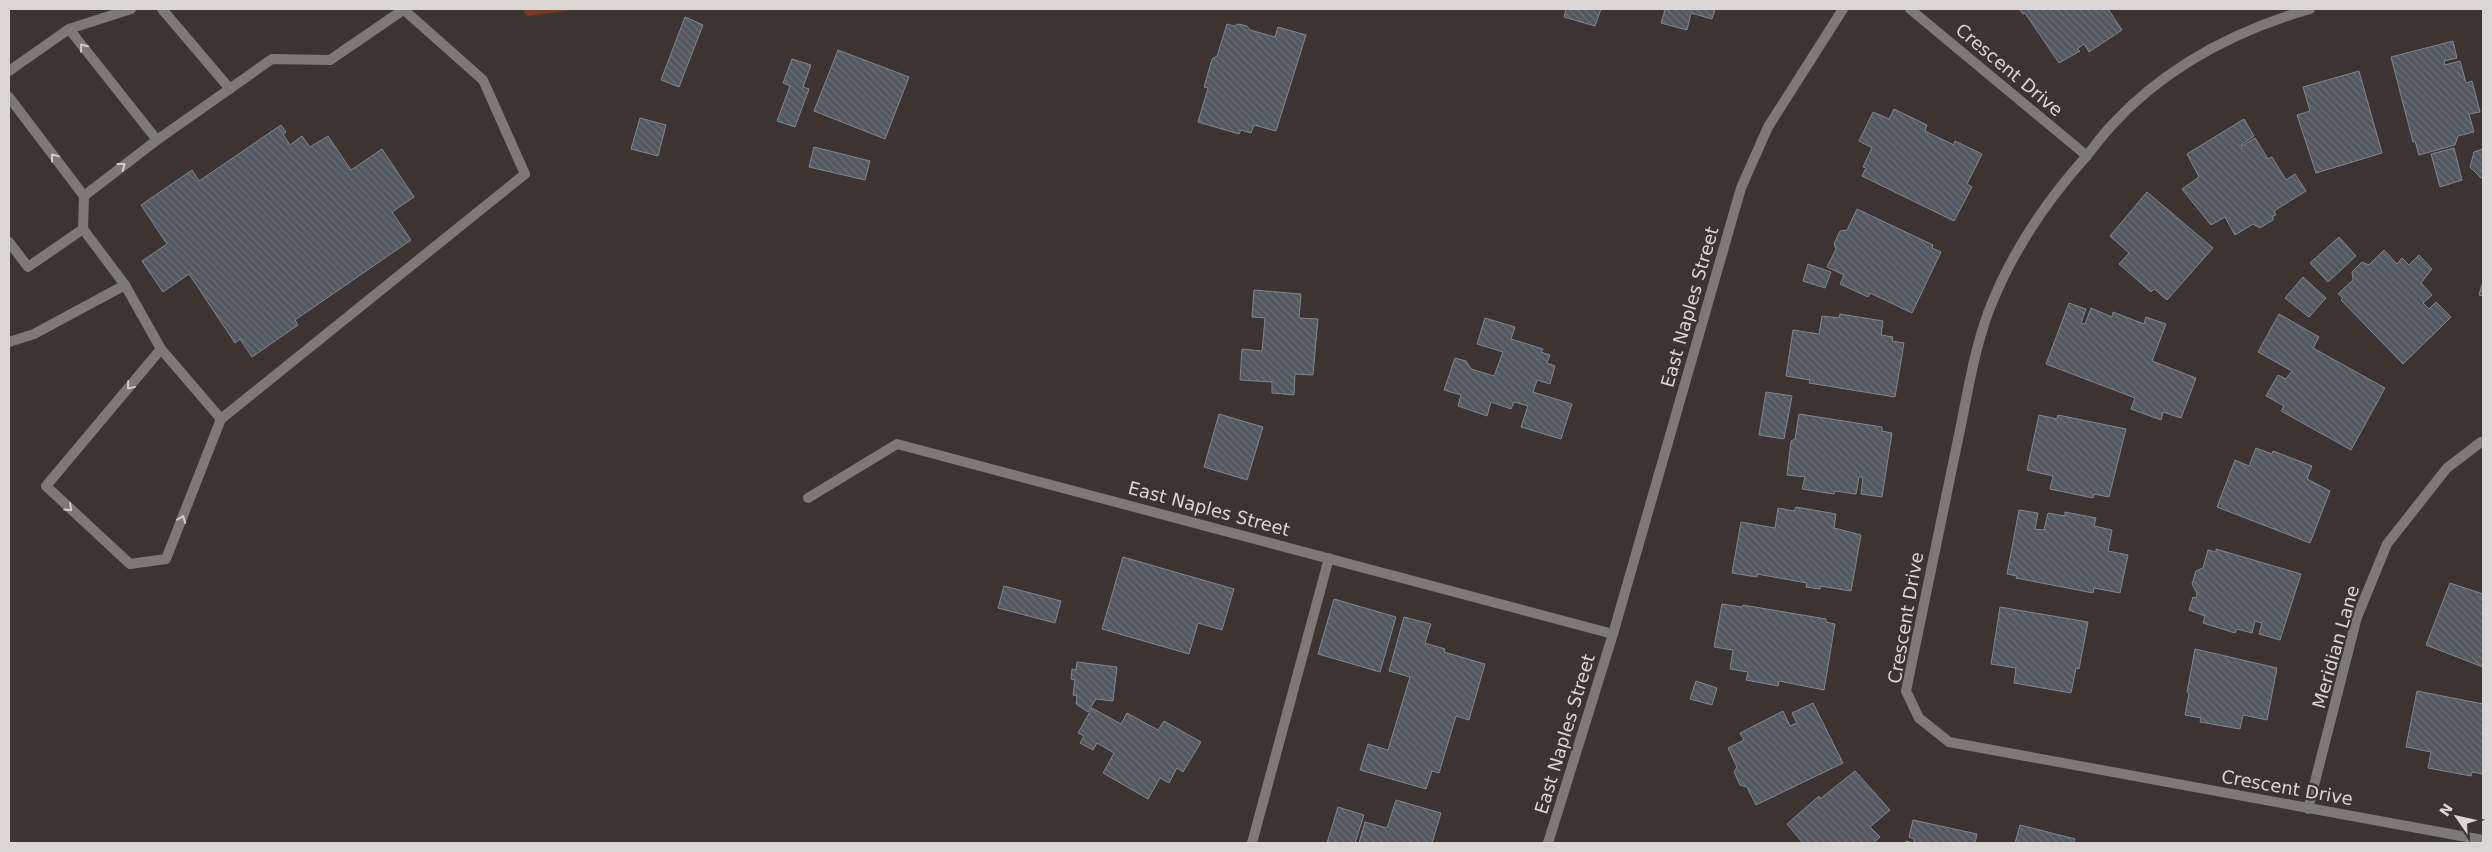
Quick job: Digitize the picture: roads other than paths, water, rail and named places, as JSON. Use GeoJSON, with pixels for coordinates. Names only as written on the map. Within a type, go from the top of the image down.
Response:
{"type":"FeatureCollection","features":[{"type":"Feature","properties":{"kind":"street"},"geometry":{"type":"LineString","coordinates":[[9,71],[70,29],[131,9]]}},
{"type":"Feature","properties":{"kind":"street"},"geometry":{"type":"LineString","coordinates":[[162,9],[230,89]]}},
{"type":"Feature","properties":{"kind":"street"},"geometry":{"type":"LineString","coordinates":[[84,196],[157,140],[272,59],[330,60],[403,9],[483,80],[525,174],[221,418],[166,559],[130,564],[46,486],[161,349]]}},
{"type":"Feature","properties":{"kind":"street","name":"East Naples Street"},"geometry":{"type":"LineString","coordinates":[[1548,843],[1614,634],[1741,188],[1768,127],[1843,9]]}},
{"type":"Feature","properties":{"kind":"street","name":"Crescent Drive"},"geometry":{"type":"LineString","coordinates":[[1910,9],[2087,156]]}},
{"type":"Feature","properties":{"kind":"street","name":"Crescent Drive"},"geometry":{"type":"LineString","coordinates":[[2310,9],[2268,21],[2202,53],[2169,74],[2111,126],[2062,183],[2020,244],[2002,278],[1988,314],[1974,360],[1906,691],[1919,718],[1949,742],[2483,840]]}},
{"type":"Feature","properties":{"kind":"street"},"geometry":{"type":"LineString","coordinates":[[70,29],[157,140]]}},
{"type":"Feature","properties":{"kind":"street"},"geometry":{"type":"LineString","coordinates":[[9,96],[84,196],[82,229],[126,284],[161,349],[221,418]]}},
{"type":"Feature","properties":{"kind":"street"},"geometry":{"type":"LineString","coordinates":[[9,242],[28,267],[82,229]]}},
{"type":"Feature","properties":{"kind":"street"},"geometry":{"type":"LineString","coordinates":[[9,342],[34,334],[126,284]]}},
{"type":"Feature","properties":{"kind":"street","name":"Meridian Lane"},"geometry":{"type":"LineString","coordinates":[[2308,809],[2358,617],[2387,544],[2447,468],[2481,442]]}},
{"type":"Feature","properties":{"kind":"street","name":"East Naples Street"},"geometry":{"type":"LineString","coordinates":[[808,498],[897,444],[1614,634]]}},
{"type":"Feature","properties":{"kind":"street"},"geometry":{"type":"LineString","coordinates":[[1252,843],[1329,558]]}}]}
